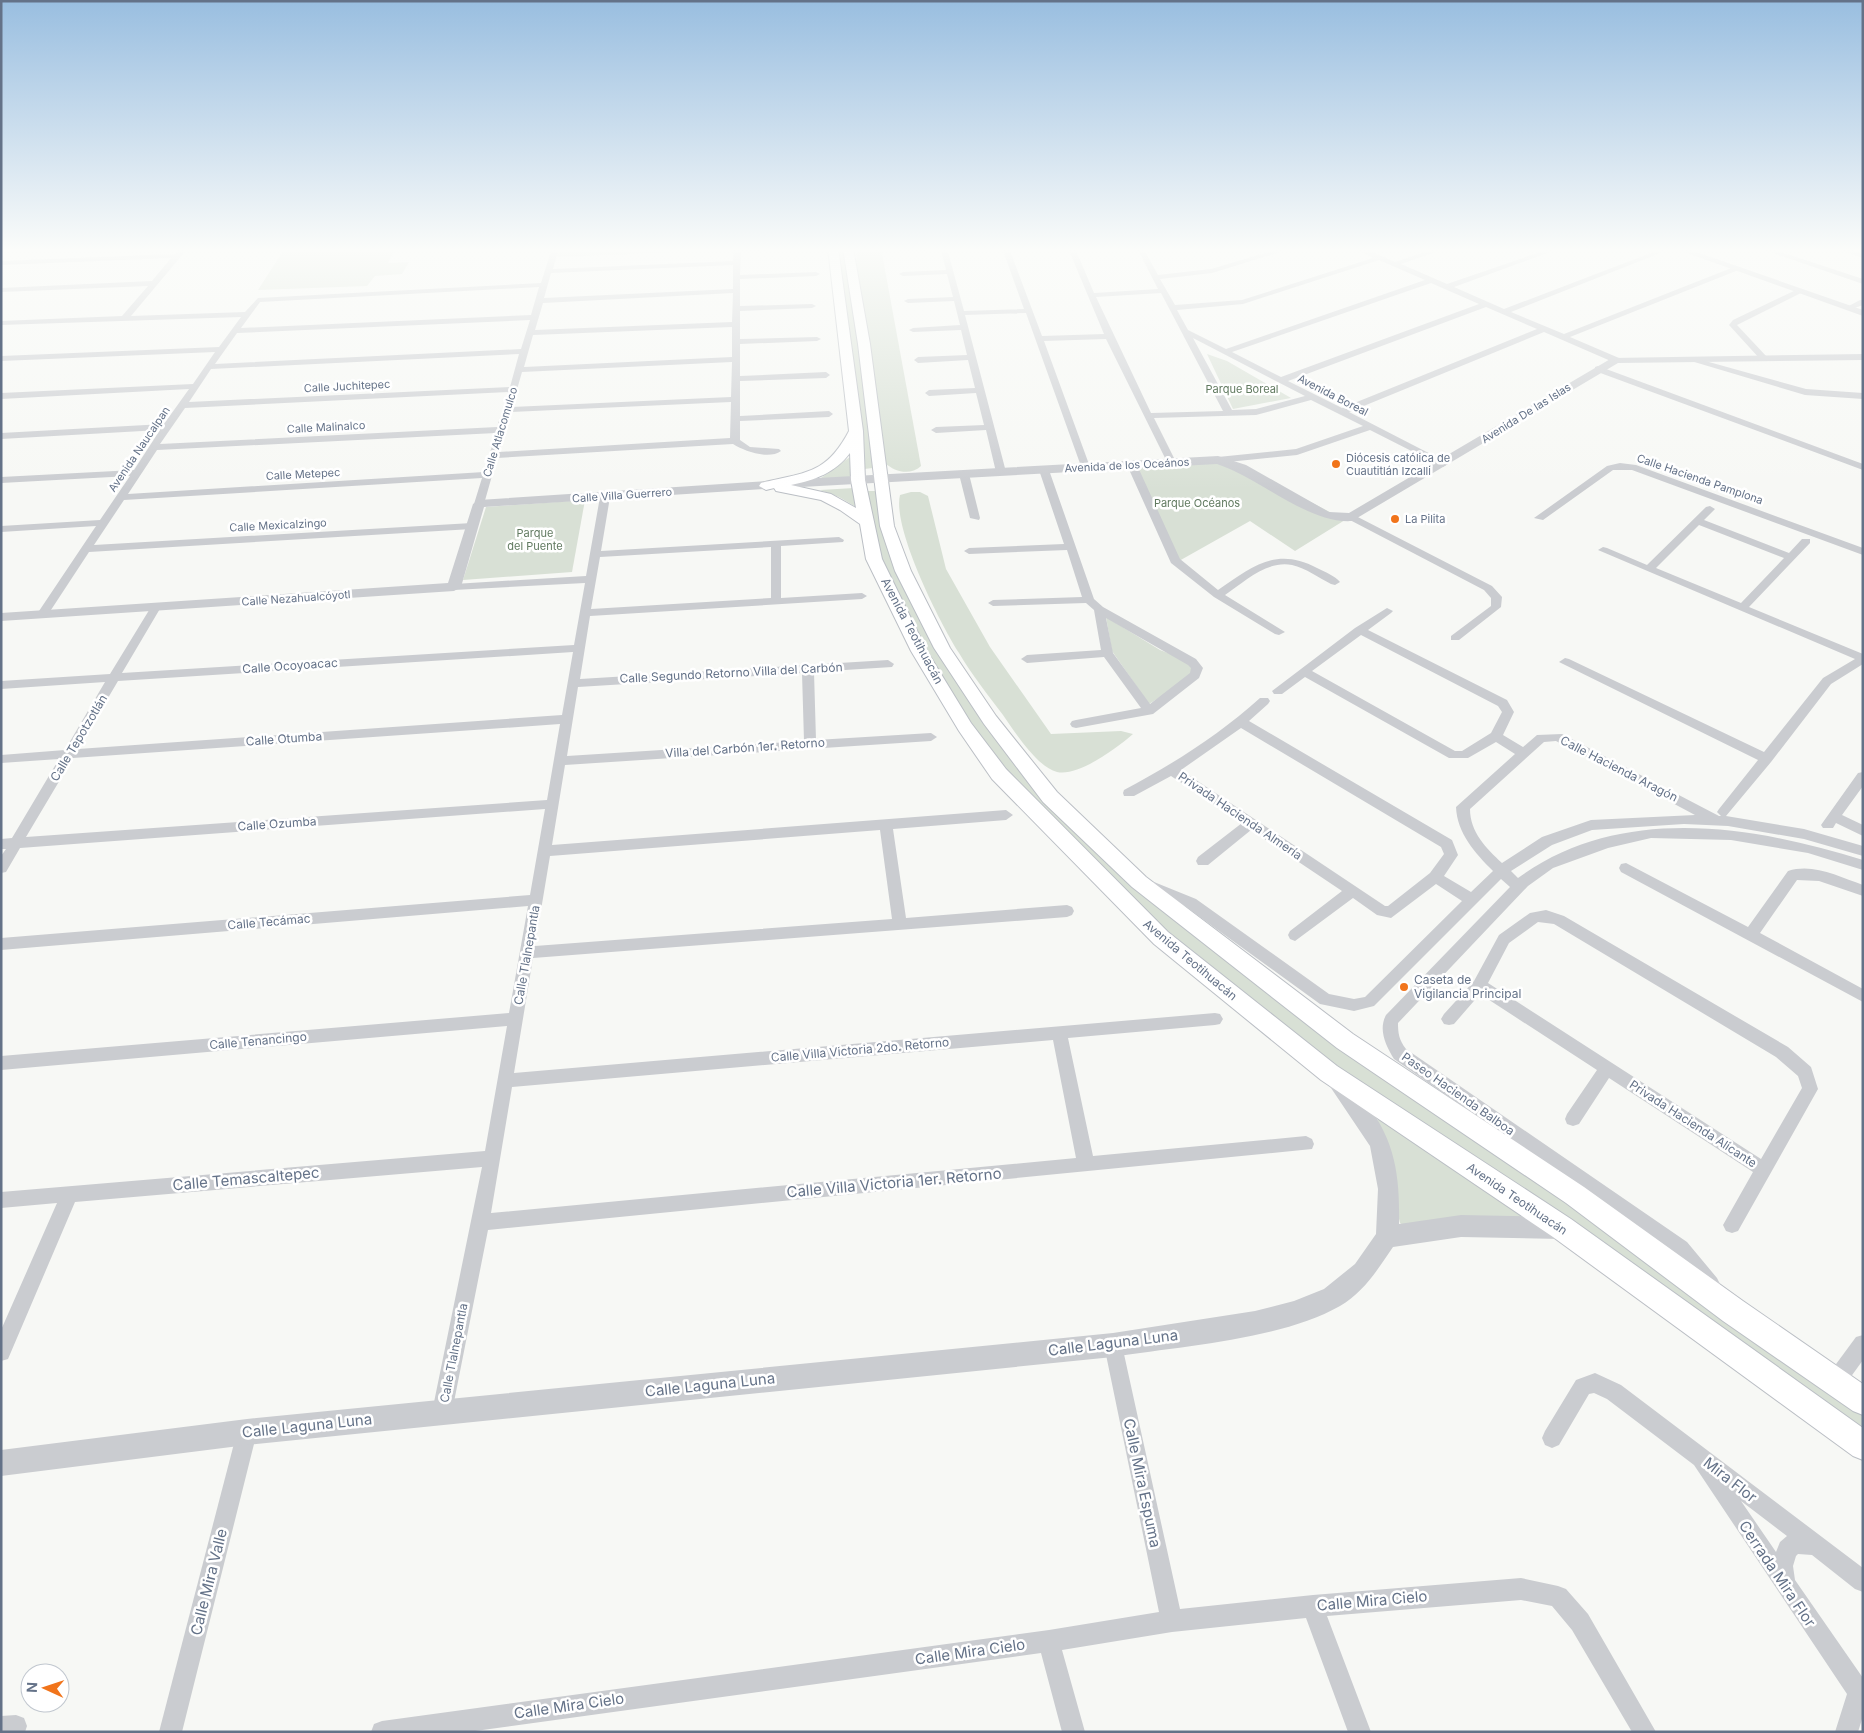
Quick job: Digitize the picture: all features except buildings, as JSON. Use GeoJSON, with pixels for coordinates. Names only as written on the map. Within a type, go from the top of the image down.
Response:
{"type":"FeatureCollection","features":[{"type":"Feature","properties":{"kind":"main road","name":"Avenida Teotihuacán"},"geometry":{"type":"LineString","coordinates":[[843,329],[856,431],[858,480],[874,559],[920,651],[965,727],[999,774],[1045,824],[1161,938],[1329,1073],[1562,1228],[1863,1446]]}},
{"type":"Feature","properties":{"kind":"main road","name":"Avenida Teotihuacán"},"geometry":{"type":"LineString","coordinates":[[861,329],[879,478],[887,526],[903,571],[942,648],[990,720],[1050,797],[1139,882],[1345,1041],[1574,1195],[1734,1311],[1863,1400]]}},
{"type":"Feature","properties":{"kind":"main road"},"geometry":{"type":"LineString","coordinates":[[766,486],[812,476],[827,469],[839,459],[856,431]]}},
{"type":"Feature","properties":{"kind":"main road"},"geometry":{"type":"LineString","coordinates":[[766,486],[812,492],[829,497],[845,505],[865,521]]}},
{"type":"Feature","properties":{"kind":"street"},"geometry":{"type":"LineString","coordinates":[[233,331],[279,329]]}},
{"type":"Feature","properties":{"kind":"street","name":"Calle Atlacomulco"},"geometry":{"type":"LineString","coordinates":[[454,587],[530,329]]}},
{"type":"Feature","properties":{"kind":"street"},"geometry":{"type":"LineString","coordinates":[[529,333],[624,329]]}},
{"type":"Feature","properties":{"kind":"street"},"geometry":{"type":"LineString","coordinates":[[736,329],[734,399],[736,441]]}},
{"type":"Feature","properties":{"kind":"street"},"geometry":{"type":"LineString","coordinates":[[913,330],[932,329]]}},
{"type":"Feature","properties":{"kind":"street"},"geometry":{"type":"LineString","coordinates":[[964,329],[1001,472]]}},
{"type":"Feature","properties":{"kind":"street"},"geometry":{"type":"LineString","coordinates":[[1035,329],[1084,467]]}},
{"type":"Feature","properties":{"kind":"street"},"geometry":{"type":"LineString","coordinates":[[1106,329],[1171,462]]}},
{"type":"Feature","properties":{"kind":"street"},"geometry":{"type":"LineString","coordinates":[[1185,329],[1229,413]]}},
{"type":"Feature","properties":{"kind":"street"},"geometry":{"type":"LineString","coordinates":[[1224,352],[1291,329]]}},
{"type":"Feature","properties":{"kind":"street"},"geometry":{"type":"LineString","coordinates":[[1279,381],[1419,329]]}},
{"type":"Feature","properties":{"kind":"street"},"geometry":{"type":"LineString","coordinates":[[1341,412],[1544,329]]}},
{"type":"Feature","properties":{"kind":"street"},"geometry":{"type":"LineString","coordinates":[[1548,329],[1616,360]]}},
{"type":"Feature","properties":{"kind":"street"},"geometry":{"type":"LineString","coordinates":[[1564,337],[1585,329]]}},
{"type":"Feature","properties":{"kind":"street"},"geometry":{"type":"LineString","coordinates":[[1737,329],[1763,357]]}},
{"type":"Feature","properties":{"kind":"street","name":"Avenida Naucalpan"},"geometry":{"type":"LineString","coordinates":[[43,614],[233,331]]}},
{"type":"Feature","properties":{"kind":"street","name":"Avenida Boreal"},"geometry":{"type":"LineString","coordinates":[[1187,332],[1279,381],[1444,464]]}},
{"type":"Feature","properties":{"kind":"street"},"geometry":{"type":"LineString","coordinates":[[1039,339],[1109,336]]}},
{"type":"Feature","properties":{"kind":"street"},"geometry":{"type":"LineString","coordinates":[[736,342],[817,338]]}},
{"type":"Feature","properties":{"kind":"street"},"geometry":{"type":"LineString","coordinates":[[1,359],[220,349]]}},
{"type":"Feature","properties":{"kind":"street"},"geometry":{"type":"LineString","coordinates":[[208,367],[524,351]]}},
{"type":"Feature","properties":{"kind":"street"},"geometry":{"type":"LineString","coordinates":[[918,360],[972,357]]}},
{"type":"Feature","properties":{"kind":"street","name":"Avenida De las Islas"},"geometry":{"type":"LineString","coordinates":[[1352,517],[1444,464],[1598,368],[1616,360],[1863,357]]}},
{"type":"Feature","properties":{"kind":"street"},"geometry":{"type":"LineString","coordinates":[[518,370],[735,359]]}},
{"type":"Feature","properties":{"kind":"street"},"geometry":{"type":"LineString","coordinates":[[1694,359],[1805,392],[1863,396]]}},
{"type":"Feature","properties":{"kind":"street"},"geometry":{"type":"LineString","coordinates":[[1598,368],[1863,466]]}},
{"type":"Feature","properties":{"kind":"street"},"geometry":{"type":"LineString","coordinates":[[735,379],[826,375]]}},
{"type":"Feature","properties":{"kind":"street"},"geometry":{"type":"LineString","coordinates":[[1,396],[195,386]]}},
{"type":"Feature","properties":{"kind":"street","name":"Calle Juchitepec"},"geometry":{"type":"LineString","coordinates":[[182,405],[512,389]]}},
{"type":"Feature","properties":{"kind":"street"},"geometry":{"type":"LineString","coordinates":[[929,393],[980,390]]}},
{"type":"Feature","properties":{"kind":"street"},"geometry":{"type":"LineString","coordinates":[[1149,416],[1268,410],[1311,397]]}},
{"type":"Feature","properties":{"kind":"street"},"geometry":{"type":"LineString","coordinates":[[507,410],[734,399]]}},
{"type":"Feature","properties":{"kind":"street"},"geometry":{"type":"LineString","coordinates":[[735,419],[829,414]]}},
{"type":"Feature","properties":{"kind":"street"},"geometry":{"type":"LineString","coordinates":[[1,436],[167,427]]}},
{"type":"Feature","properties":{"kind":"street"},"geometry":{"type":"LineString","coordinates":[[936,430],[990,427]]}},
{"type":"Feature","properties":{"kind":"street","name":"Avenida de los Oceános"},"geometry":{"type":"LineString","coordinates":[[879,478],[1218,460],[1297,452],[1370,427]]}},
{"type":"Feature","properties":{"kind":"street","name":"Calle Malinalco"},"geometry":{"type":"LineString","coordinates":[[154,447],[500,430]]}},
{"type":"Feature","properties":{"kind":"street"},"geometry":{"type":"LineString","coordinates":[[493,455],[736,441],[748,450],[776,451]]}},
{"type":"Feature","properties":{"kind":"street"},"geometry":{"type":"LineString","coordinates":[[1218,460],[1242,468],[1325,514],[1339,518],[1352,517],[1488,588],[1497,598],[1496,607],[1455,638]]}},
{"type":"Feature","properties":{"kind":"street"},"geometry":{"type":"LineString","coordinates":[[1132,465],[1175,561],[1218,595],[1279,632]]}},
{"type":"Feature","properties":{"kind":"street","name":"Calle Hacienda Pamplona"},"geometry":{"type":"LineString","coordinates":[[1539,518],[1610,468],[1626,467],[1681,484],[1863,552]]}},
{"type":"Feature","properties":{"kind":"street"},"geometry":{"type":"LineString","coordinates":[[1044,470],[1089,600],[1099,609],[1192,662],[1197,668],[1195,675],[1149,711],[1076,724]]}},
{"type":"Feature","properties":{"kind":"street"},"geometry":{"type":"LineString","coordinates":[[1,480],[136,473]]}},
{"type":"Feature","properties":{"kind":"street"},"geometry":{"type":"LineString","coordinates":[[964,474],[974,518]]}},
{"type":"Feature","properties":{"kind":"street","name":"Calle Metepec"},"geometry":{"type":"LineString","coordinates":[[120,497],[487,475]]}},
{"type":"Feature","properties":{"kind":"street","name":"Calle Villa Guerrero"},"geometry":{"type":"LineString","coordinates":[[479,504],[879,478]]}},
{"type":"Feature","properties":{"kind":"street","name":"Calle Tlalnepantla"},"geometry":{"type":"LineString","coordinates":[[442,1412],[481,1222],[605,497]]}},
{"type":"Feature","properties":{"kind":"street"},"geometry":{"type":"LineString","coordinates":[[1648,569],[1710,510]]}},
{"type":"Feature","properties":{"kind":"street"},"geometry":{"type":"LineString","coordinates":[[1699,522],[1791,557]]}},
{"type":"Feature","properties":{"kind":"street"},"geometry":{"type":"LineString","coordinates":[[1,529],[103,523]]}},
{"type":"Feature","properties":{"kind":"street","name":"Calle Mexicalzingo"},"geometry":{"type":"LineString","coordinates":[[86,549],[472,526]]}},
{"type":"Feature","properties":{"kind":"street"},"geometry":{"type":"LineString","coordinates":[[596,554],[839,540]]}},
{"type":"Feature","properties":{"kind":"street"},"geometry":{"type":"LineString","coordinates":[[1742,608],[1806,541]]}},
{"type":"Feature","properties":{"kind":"street"},"geometry":{"type":"LineString","coordinates":[[776,544],[776,601]]}},
{"type":"Feature","properties":{"kind":"street"},"geometry":{"type":"LineString","coordinates":[[969,551],[1070,547]]}},
{"type":"Feature","properties":{"kind":"street"},"geometry":{"type":"LineString","coordinates":[[1603,550],[1863,658]]}},
{"type":"Feature","properties":{"kind":"street"},"geometry":{"type":"LineString","coordinates":[[1218,595],[1272,561],[1295,562],[1335,582]]}},
{"type":"Feature","properties":{"kind":"street","name":"Calle Nezahualcóyotl"},"geometry":{"type":"LineString","coordinates":[[1,617],[590,579]]}},
{"type":"Feature","properties":{"kind":"street"},"geometry":{"type":"LineString","coordinates":[[586,613],[862,596]]}},
{"type":"Feature","properties":{"kind":"street"},"geometry":{"type":"LineString","coordinates":[[993,602],[1089,600]]}},
{"type":"Feature","properties":{"kind":"street","name":"Calle Tepotzotlán"},"geometry":{"type":"LineString","coordinates":[[1,868],[156,607]]}},
{"type":"Feature","properties":{"kind":"street"},"geometry":{"type":"LineString","coordinates":[[1099,609],[1108,653],[1149,711]]}},
{"type":"Feature","properties":{"kind":"street"},"geometry":{"type":"LineString","coordinates":[[1278,691],[1302,671],[1387,611]]}},
{"type":"Feature","properties":{"kind":"street"},"geometry":{"type":"LineString","coordinates":[[1302,671],[1452,755],[1464,755],[1496,736],[1508,712],[1503,704],[1358,630]]}},
{"type":"Feature","properties":{"kind":"street","name":"Calle Ocoyoacac"},"geometry":{"type":"LineString","coordinates":[[1,685],[578,648]]}},
{"type":"Feature","properties":{"kind":"street"},"geometry":{"type":"LineString","coordinates":[[1027,659],[1108,653]]}},
{"type":"Feature","properties":{"kind":"street"},"geometry":{"type":"LineString","coordinates":[[1723,818],[1827,681],[1863,658]]}},
{"type":"Feature","properties":{"kind":"street"},"geometry":{"type":"LineString","coordinates":[[1565,662],[1767,759]]}},
{"type":"Feature","properties":{"kind":"street","name":"Calle Segundo Retorno Villa del Carbón"},"geometry":{"type":"LineString","coordinates":[[574,682],[888,664]]}},
{"type":"Feature","properties":{"kind":"street"},"geometry":{"type":"LineString","coordinates":[[808,668],[810,744]]}},
{"type":"Feature","properties":{"kind":"street"},"geometry":{"type":"LineString","coordinates":[[1241,722],[1264,701]]}},
{"type":"Feature","properties":{"kind":"street","name":"Calle Otumba"},"geometry":{"type":"LineString","coordinates":[[1,759],[567,719]]}},
{"type":"Feature","properties":{"kind":"street","name":"Privada Hacienda Almería"},"geometry":{"type":"LineString","coordinates":[[1241,722],[1447,844],[1451,855],[1435,878],[1391,912],[1375,909],[1172,770],[1241,722]]}},
{"type":"Feature","properties":{"kind":"street"},"geometry":{"type":"LineString","coordinates":[[1496,736],[1524,753]]}},
{"type":"Feature","properties":{"kind":"street","name":"Villa del Carbón 1er. Retorno"},"geometry":{"type":"LineString","coordinates":[[560,761],[931,737]]}},
{"type":"Feature","properties":{"kind":"street","name":"Calle Hacienda Aragón"},"geometry":{"type":"LineString","coordinates":[[1518,888],[1469,836],[1464,825],[1463,807],[1541,738],[1558,737],[1694,807],[1723,818]]}},
{"type":"Feature","properties":{"kind":"street"},"geometry":{"type":"LineString","coordinates":[[1130,793],[1172,770]]}},
{"type":"Feature","properties":{"kind":"street"},"geometry":{"type":"LineString","coordinates":[[1863,776],[1831,821],[1863,832]]}},
{"type":"Feature","properties":{"kind":"street"},"geometry":{"type":"LineString","coordinates":[[1738,796],[1736,808],[1749,824]]}},
{"type":"Feature","properties":{"kind":"street","name":"Calle Ozumba"},"geometry":{"type":"LineString","coordinates":[[1,844],[553,804]]}},
{"type":"Feature","properties":{"kind":"street"},"geometry":{"type":"LineString","coordinates":[[544,851],[1006,815]]}},
{"type":"Feature","properties":{"kind":"street","name":"Paseo Hacienda Balboa"},"geometry":{"type":"LineString","coordinates":[[1139,882],[1191,903],[1324,1000],[1354,1005],[1369,1002],[1502,870],[1547,841],[1591,825],[1723,818],[1749,824],[1766,833],[1863,865]]}},
{"type":"Feature","properties":{"kind":"street"},"geometry":{"type":"LineString","coordinates":[[1203,861],[1251,823]]}},
{"type":"Feature","properties":{"kind":"street"},"geometry":{"type":"LineString","coordinates":[[886,824],[900,923]]}},
{"type":"Feature","properties":{"kind":"street","name":"Paseo Hacienda Balboa"},"geometry":{"type":"LineString","coordinates":[[1734,1311],[1682,1248],[1400,1054],[1392,1044],[1389,1033],[1390,1020],[1518,888],[1548,864],[1606,843],[1651,833],[1804,834],[1863,851]]}},
{"type":"Feature","properties":{"kind":"street"},"geometry":{"type":"LineString","coordinates":[[1626,868],[1863,996]]}},
{"type":"Feature","properties":{"kind":"street"},"geometry":{"type":"LineString","coordinates":[[1750,935],[1793,874],[1803,872],[1816,875],[1863,891]]}},
{"type":"Feature","properties":{"kind":"street"},"geometry":{"type":"LineString","coordinates":[[1435,878],[1471,899]]}},
{"type":"Feature","properties":{"kind":"street"},"geometry":{"type":"LineString","coordinates":[[1295,935],[1351,892]]}},
{"type":"Feature","properties":{"kind":"street","name":"Calle Tecámac"},"geometry":{"type":"LineString","coordinates":[[1,944],[536,900]]}},
{"type":"Feature","properties":{"kind":"street"},"geometry":{"type":"LineString","coordinates":[[527,952],[1067,911]]}},
{"type":"Feature","properties":{"kind":"street","name":"Privada Hacienda Alicante"},"geometry":{"type":"LineString","coordinates":[[1546,916],[1559,920],[1782,1052],[1805,1072],[1810,1090],[1764,1170],[1479,985],[1504,939],[1535,917],[1546,916]]}},
{"type":"Feature","properties":{"kind":"street"},"geometry":{"type":"LineString","coordinates":[[1484,925],[1504,939]]}},
{"type":"Feature","properties":{"kind":"street"},"geometry":{"type":"LineString","coordinates":[[1449,1018],[1479,985]]}},
{"type":"Feature","properties":{"kind":"street","name":"Calle Tenancingo"},"geometry":{"type":"LineString","coordinates":[[1,1063],[516,1019]]}},
{"type":"Feature","properties":{"kind":"street","name":"Calle Villa Victoria 2do. Retorno"},"geometry":{"type":"LineString","coordinates":[[505,1081],[1215,1020]]}},
{"type":"Feature","properties":{"kind":"street"},"geometry":{"type":"LineString","coordinates":[[1059,1032],[1086,1164]]}},
{"type":"Feature","properties":{"kind":"street"},"geometry":{"type":"LineString","coordinates":[[1573,1119],[1607,1068]]}},
{"type":"Feature","properties":{"kind":"street"},"geometry":{"type":"LineString","coordinates":[[1329,1073],[1358,1108],[1380,1143],[1390,1190],[1387,1237],[1461,1226],[1562,1228]]}},
{"type":"Feature","properties":{"kind":"street","name":"Calle Villa Victoria 1er. Retorno"},"geometry":{"type":"LineString","coordinates":[[481,1222],[1306,1144]]}},
{"type":"Feature","properties":{"kind":"street","name":"Calle Temascaltepec"},"geometry":{"type":"LineString","coordinates":[[1,1200],[492,1158]]}},
{"type":"Feature","properties":{"kind":"street"},"geometry":{"type":"LineString","coordinates":[[1732,1225],[1764,1170]]}},
{"type":"Feature","properties":{"kind":"street"},"geometry":{"type":"LineString","coordinates":[[1,1352],[68,1194]]}},
{"type":"Feature","properties":{"kind":"street","name":"Calle Laguna Luna"},"geometry":{"type":"LineString","coordinates":[[1,1463],[247,1432],[1113,1345],[1255,1323],[1295,1313],[1332,1297],[1363,1272],[1387,1237]]}},
{"type":"Feature","properties":{"kind":"street"},"geometry":{"type":"LineString","coordinates":[[1836,1382],[1863,1344]]}},
{"type":"Feature","properties":{"kind":"street","name":"Calle Mira Espuma"},"geometry":{"type":"LineString","coordinates":[[1113,1345],[1172,1621]]}},
{"type":"Feature","properties":{"kind":"street","name":"Mira Flor"},"geometry":{"type":"LineString","coordinates":[[1552,1438],[1583,1387],[1595,1383],[1614,1392],[1863,1581]]}},
{"type":"Feature","properties":{"kind":"street","name":"Calle Mira Valle"},"geometry":{"type":"LineString","coordinates":[[170,1732],[247,1432]]}},
{"type":"Feature","properties":{"kind":"street","name":"Cerrada Mira Flor"},"geometry":{"type":"LineString","coordinates":[[1696,1454],[1861,1693],[1846,1732]]}},
{"type":"Feature","properties":{"kind":"street"},"geometry":{"type":"LineString","coordinates":[[1786,1586],[1782,1566],[1787,1549],[1796,1543],[1815,1546]]}},
{"type":"Feature","properties":{"kind":"street","name":"Calle Mira Cielo"},"geometry":{"type":"LineString","coordinates":[[382,1732],[1050,1641],[1172,1621],[1313,1606],[1521,1588],[1558,1597],[1580,1622],[1645,1732]]}},
{"type":"Feature","properties":{"kind":"street"},"geometry":{"type":"LineString","coordinates":[[1313,1606],[1360,1732]]}},
{"type":"Feature","properties":{"kind":"street"},"geometry":{"type":"LineString","coordinates":[[1050,1641],[1074,1732]]}},
{"type":"Feature","properties":{"kind":"green space"},"geometry":{"type":"Polygon","coordinates":[[[845,329],[860,329],[873,455],[873,468],[864,469],[845,329]]]}},
{"type":"Feature","properties":{"kind":"green space"},"geometry":{"type":"Polygon","coordinates":[[[864,329],[896,329],[921,466],[912,471],[903,472],[893,469],[885,463],[864,329]]]}},
{"type":"Feature","properties":{"kind":"green space","name":"Parque Boreal"},"geometry":{"type":"Polygon","coordinates":[[[1207,354],[1227,361],[1291,398],[1233,409],[1207,354]]]}},
{"type":"Feature","properties":{"kind":"green space"},"geometry":{"type":"Polygon","coordinates":[[[854,454],[853,477],[820,480],[821,478],[854,454]]]}},
{"type":"Feature","properties":{"kind":"green space","name":"Parque Océanos"},"geometry":{"type":"Polygon","coordinates":[[[1229,459],[1345,520],[1295,551],[1250,521],[1179,561],[1134,464],[1229,459]]]}},
{"type":"Feature","properties":{"kind":"green space"},"geometry":{"type":"Polygon","coordinates":[[[854,488],[857,502],[856,507],[839,497],[820,490],[854,488]]]}},
{"type":"Feature","properties":{"kind":"green space"},"geometry":{"type":"Polygon","coordinates":[[[867,491],[878,491],[899,569],[1023,769],[1134,883],[1863,1406],[1863,1439],[1337,1073],[1154,923],[999,766],[932,666],[878,558],[867,491]]]}},
{"type":"Feature","properties":{"kind":"green space"},"geometry":{"type":"Polygon","coordinates":[[[920,492],[928,496],[946,569],[990,647],[1051,734],[1121,731],[1133,734],[1097,760],[1086,766],[1066,772],[1057,772],[1049,769],[1034,756],[969,669],[930,599],[910,552],[899,510],[900,495],[920,492]]]}},
{"type":"Feature","properties":{"kind":"green space","name":"Parque del Puente"},"geometry":{"type":"Polygon","coordinates":[[[585,500],[572,572],[463,580],[486,507],[585,500]]]}},
{"type":"Feature","properties":{"kind":"green space"},"geometry":{"type":"Polygon","coordinates":[[[1106,617],[1160,650],[1192,662],[1191,668],[1195,675],[1149,704],[1112,651],[1106,617]]]}},
{"type":"Feature","properties":{"kind":"green space"},"geometry":{"type":"Polygon","coordinates":[[[1378,1116],[1536,1219],[1404,1226],[1400,1223],[1377,1126],[1378,1116]]]}},
{"type":"Feature","properties":{"kind":"place","name":"Diócesis católica de Cuautitlán Izcalli"},"geometry":{"type":"Point","coordinates":[1336,464]}},
{"type":"Feature","properties":{"kind":"place","name":"La Pilita"},"geometry":{"type":"Point","coordinates":[1395,519]}},
{"type":"Feature","properties":{"kind":"place","name":"Caseta de Vigilancia Principal"},"geometry":{"type":"Point","coordinates":[1404,987]}}]}
